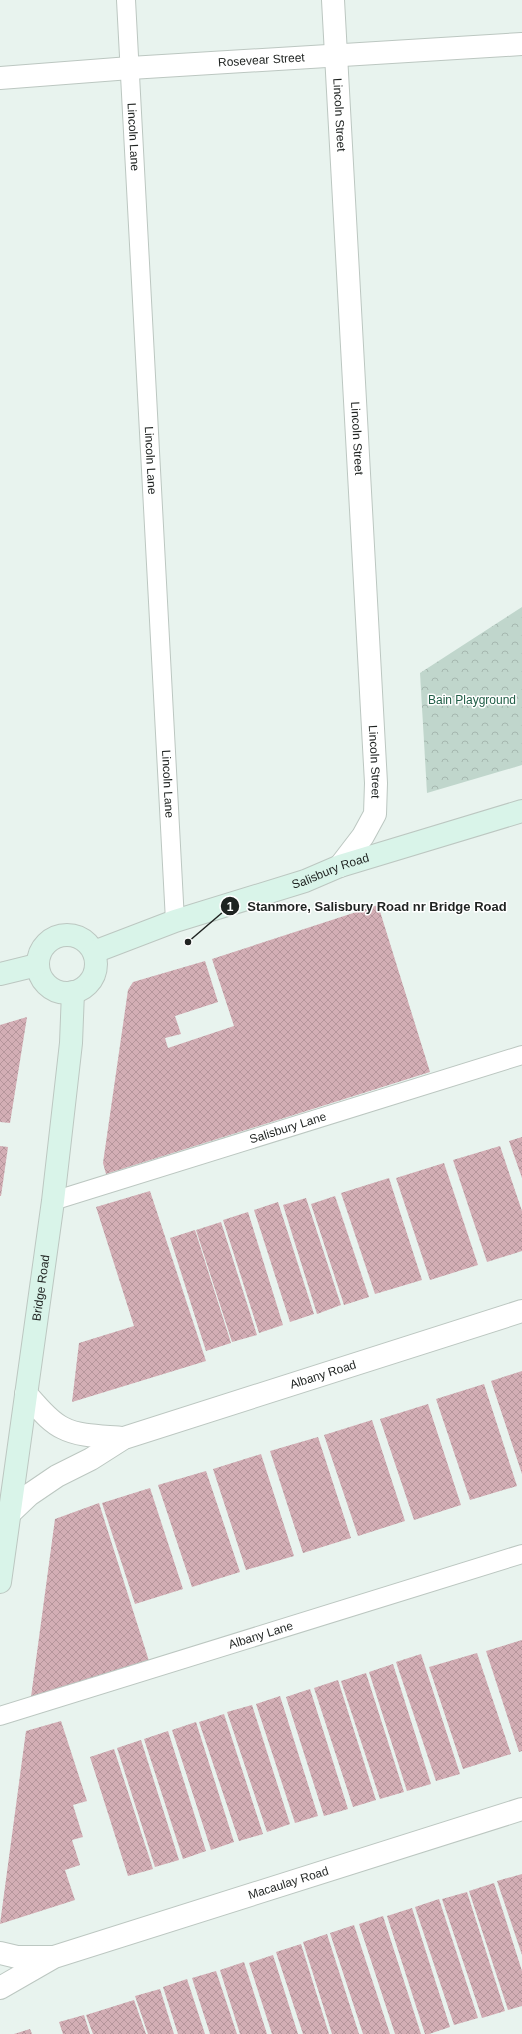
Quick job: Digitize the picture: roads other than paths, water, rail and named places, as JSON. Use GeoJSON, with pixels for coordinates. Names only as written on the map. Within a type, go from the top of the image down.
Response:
{"type":"FeatureCollection","features":[{"type":"Feature","properties":{"kind":"main road","name":"Salisbury Road"},"geometry":{"type":"LineString","coordinates":[[94,952],[175,921],[305,881],[340,866],[522,811]]}},
{"type":"Feature","properties":{"kind":"main road"},"geometry":{"type":"LineString","coordinates":[[71,934],[89,943],[94,952],[96,961],[93,977],[81,990],[73,992],[56,991],[48,987],[43,980],[37,965],[38,955],[43,945],[51,938],[71,934]]}},
{"type":"Feature","properties":{"kind":"main road"},"geometry":{"type":"LineString","coordinates":[[0,974],[37,965]]}},
{"type":"Feature","properties":{"kind":"main road","name":"Bridge Road"},"geometry":{"type":"LineString","coordinates":[[0,1582],[53,1201],[70,1043],[73,992]]}},
{"type":"Feature","properties":{"kind":"street","name":"Lincoln Street"},"geometry":{"type":"LineString","coordinates":[[333,0],[376,783],[375,814],[363,836],[340,866]]}},
{"type":"Feature","properties":{"kind":"street","name":"Rosevear Street"},"geometry":{"type":"LineString","coordinates":[[0,78],[130,68],[522,44]]}},
{"type":"Feature","properties":{"kind":"street","name":"Albany Road"},"geometry":{"type":"LineString","coordinates":[[10,1513],[29,1495],[57,1476],[91,1459],[124,1438],[522,1311]]}},
{"type":"Feature","properties":{"kind":"street","name":"Albany Road"},"geometry":{"type":"LineString","coordinates":[[26,1394],[46,1416],[63,1428],[81,1433],[124,1438]]}},
{"type":"Feature","properties":{"kind":"street","name":"Macaulay Road"},"geometry":{"type":"LineString","coordinates":[[0,1988],[54,1957],[522,1808]]}},
{"type":"Feature","properties":{"kind":"street","name":"Macaulay Road"},"geometry":{"type":"LineString","coordinates":[[0,1953],[17,1957],[54,1957]]}},
{"type":"Feature","properties":{"kind":"lane","name":"Lincoln Lane"},"geometry":{"type":"LineString","coordinates":[[126,0],[175,921]]}},
{"type":"Feature","properties":{"kind":"lane","name":"Salisbury Lane"},"geometry":{"type":"LineString","coordinates":[[53,1201],[522,1055]]}},
{"type":"Feature","properties":{"kind":"lane","name":"Albany Lane"},"geometry":{"type":"LineString","coordinates":[[0,1716],[522,1554]]}},
{"type":"Feature","properties":{"kind":"place","name":"Stanmore, Salisbury Road nr Bridge Road"},"geometry":{"type":"Point","coordinates":[188,942]}},
{"type":"Feature","properties":{"kind":"park label","name":"Bain Playground"},"geometry":{"type":"Point","coordinates":[472,700]}}]}
